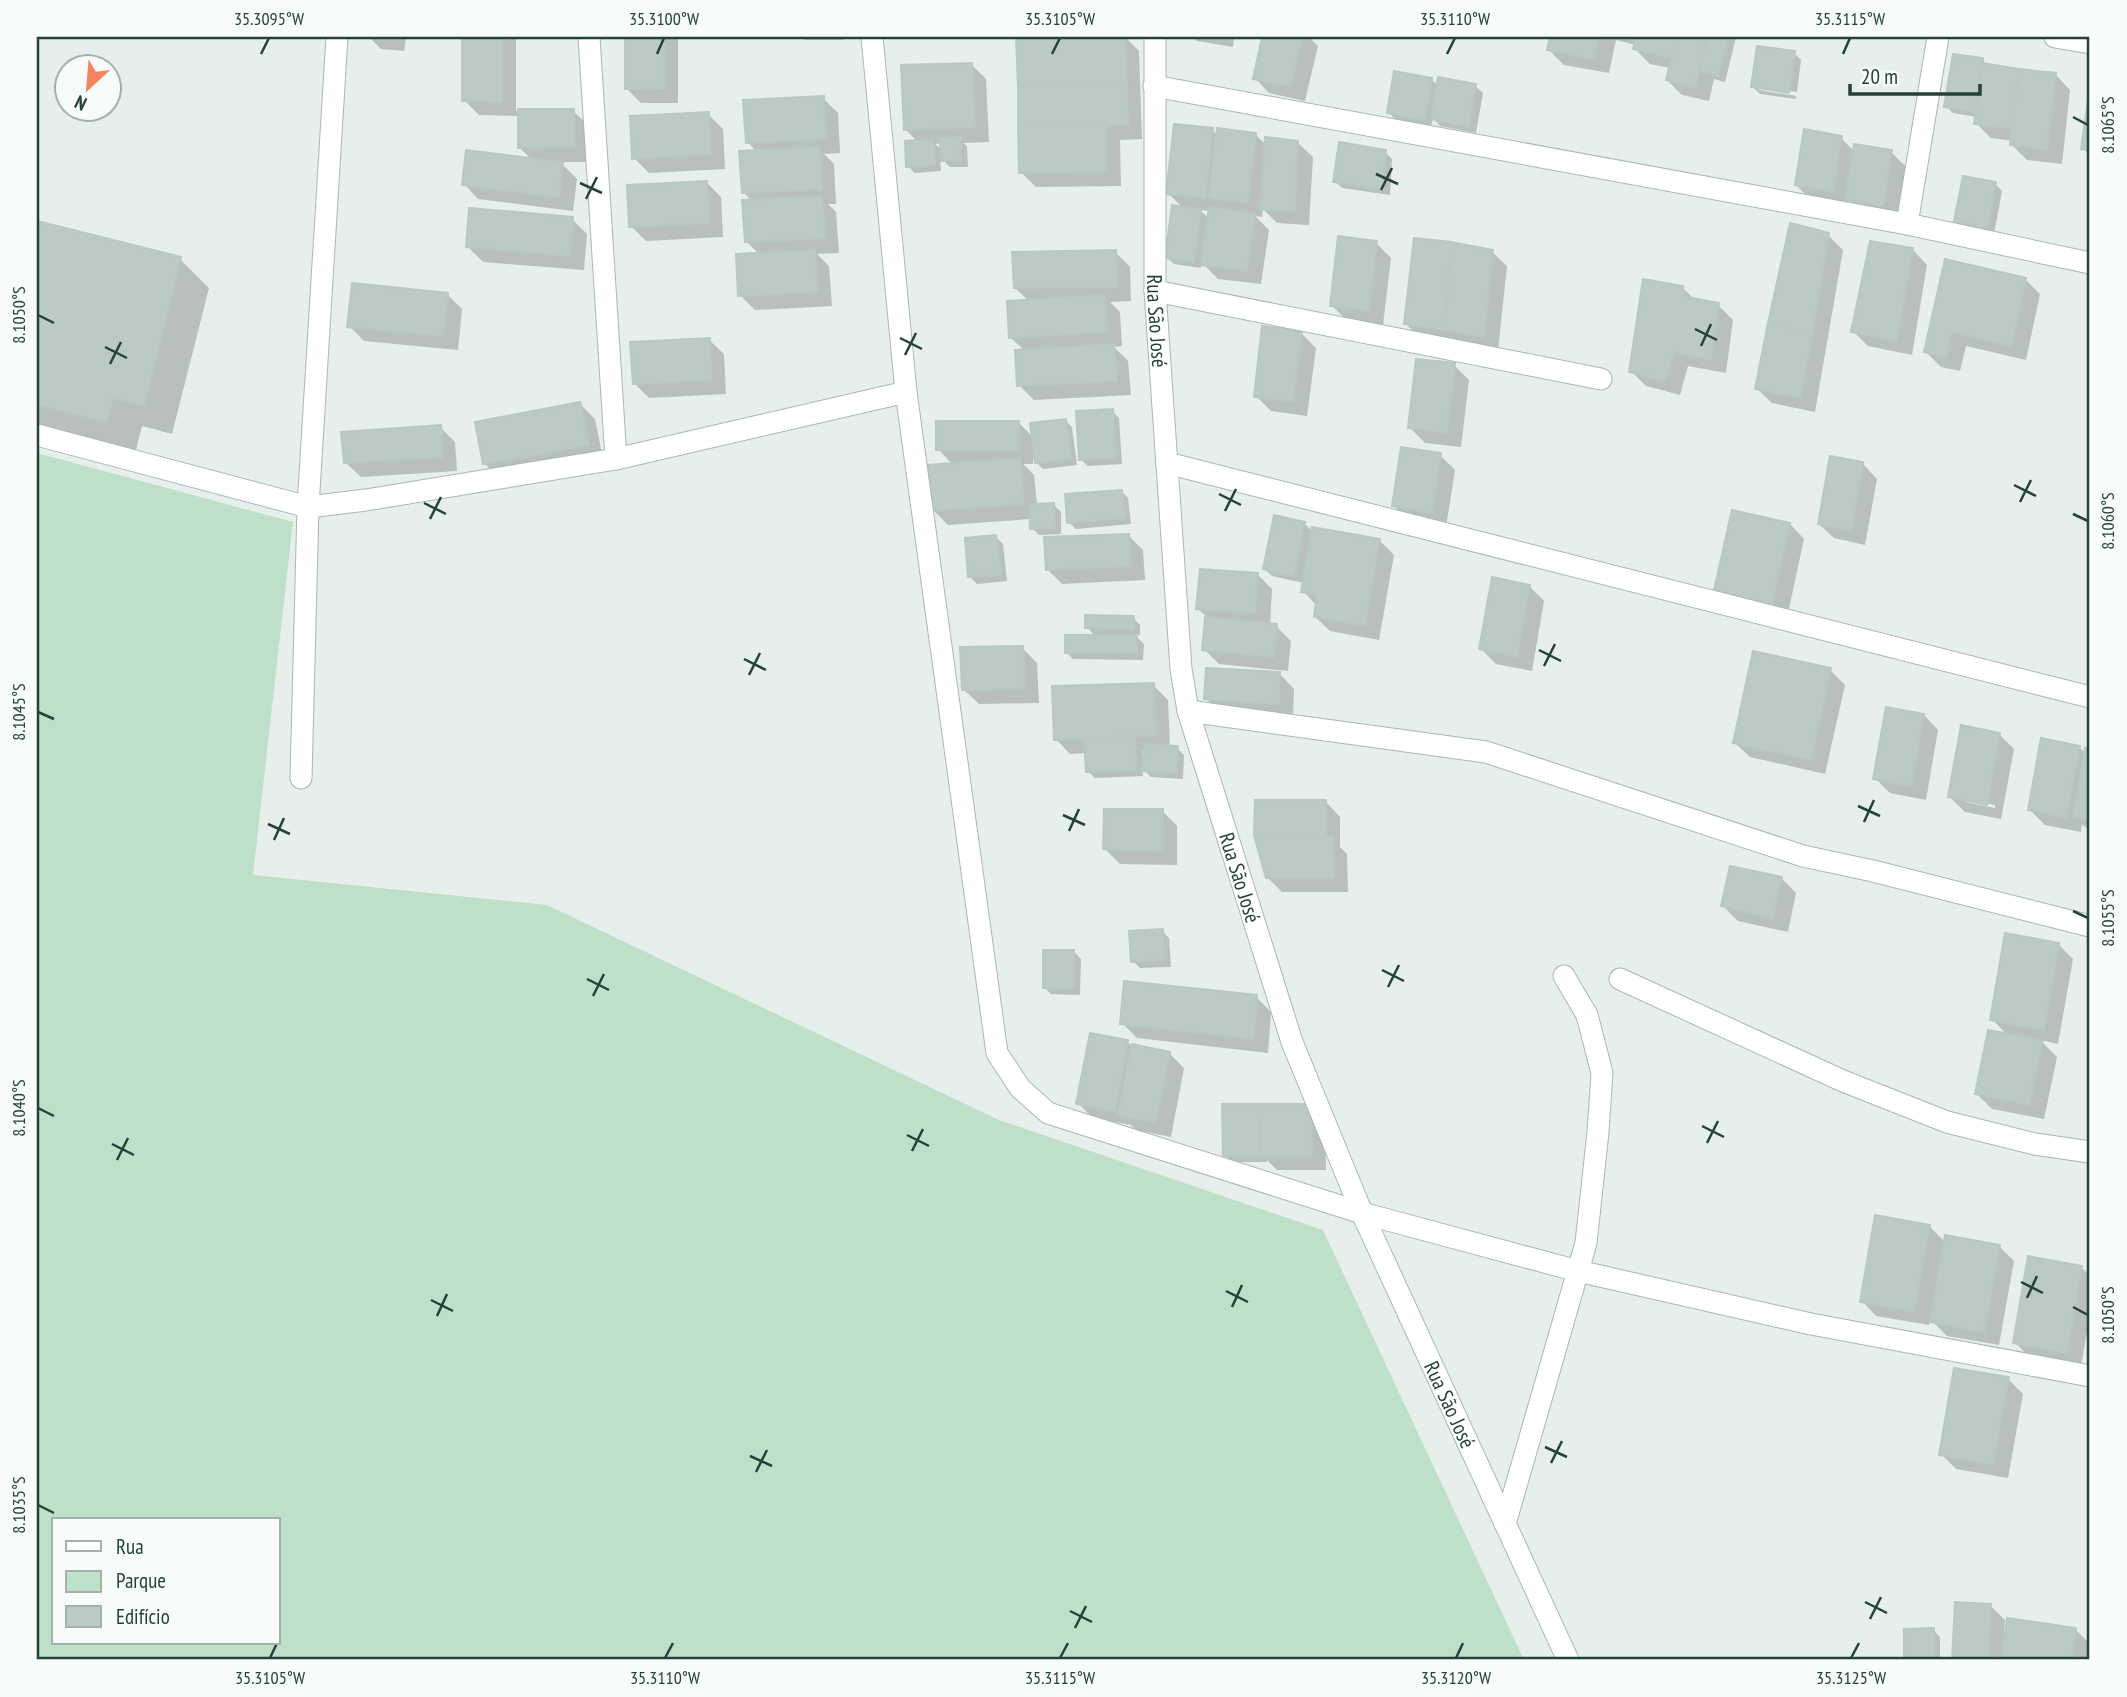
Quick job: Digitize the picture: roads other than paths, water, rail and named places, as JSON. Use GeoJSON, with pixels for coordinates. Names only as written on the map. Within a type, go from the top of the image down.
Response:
{"type":"FeatureCollection","features":[{"type":"Feature","properties":{"kind":"street"},"geometry":{"type":"LineString","coordinates":[[301,778],[308,507],[337,37]]}},
{"type":"Feature","properties":{"kind":"street"},"geometry":{"type":"LineString","coordinates":[[589,37],[616,459]]}},
{"type":"Feature","properties":{"kind":"street"},"geometry":{"type":"LineString","coordinates":[[872,37],[906,392],[997,1053],[1020,1088],[1048,1113],[1362,1213],[1578,1271],[1811,1324],[2090,1376]]}},
{"type":"Feature","properties":{"kind":"street","name":"Rua São José"},"geometry":{"type":"LineString","coordinates":[[1155,37],[1155,291],[1181,669],[1188,711],[1292,1042],[1362,1213],[1568,1660]]}},
{"type":"Feature","properties":{"kind":"street"},"geometry":{"type":"LineString","coordinates":[[1907,224],[1938,37]]}},
{"type":"Feature","properties":{"kind":"street"},"geometry":{"type":"LineString","coordinates":[[2055,37],[2090,43]]}},
{"type":"Feature","properties":{"kind":"street"},"geometry":{"type":"LineString","coordinates":[[1154,86],[1907,224],[2090,262]]}},
{"type":"Feature","properties":{"kind":"street"},"geometry":{"type":"LineString","coordinates":[[1155,291],[1601,379]]}},
{"type":"Feature","properties":{"kind":"street"},"geometry":{"type":"LineString","coordinates":[[37,435],[308,507],[616,459],[906,392]]}},
{"type":"Feature","properties":{"kind":"street"},"geometry":{"type":"LineString","coordinates":[[1167,463],[2090,696]]}},
{"type":"Feature","properties":{"kind":"street"},"geometry":{"type":"LineString","coordinates":[[1188,711],[1486,752],[1802,856],[1873,871],[2090,926]]}},
{"type":"Feature","properties":{"kind":"street"},"geometry":{"type":"LineString","coordinates":[[1505,1524],[1586,1243],[1598,1132],[1602,1073],[1587,1015],[1564,976]]}},
{"type":"Feature","properties":{"kind":"street"},"geometry":{"type":"LineString","coordinates":[[1620,979],[1843,1081],[1947,1122],[2035,1144],[2090,1152]]}}]}
